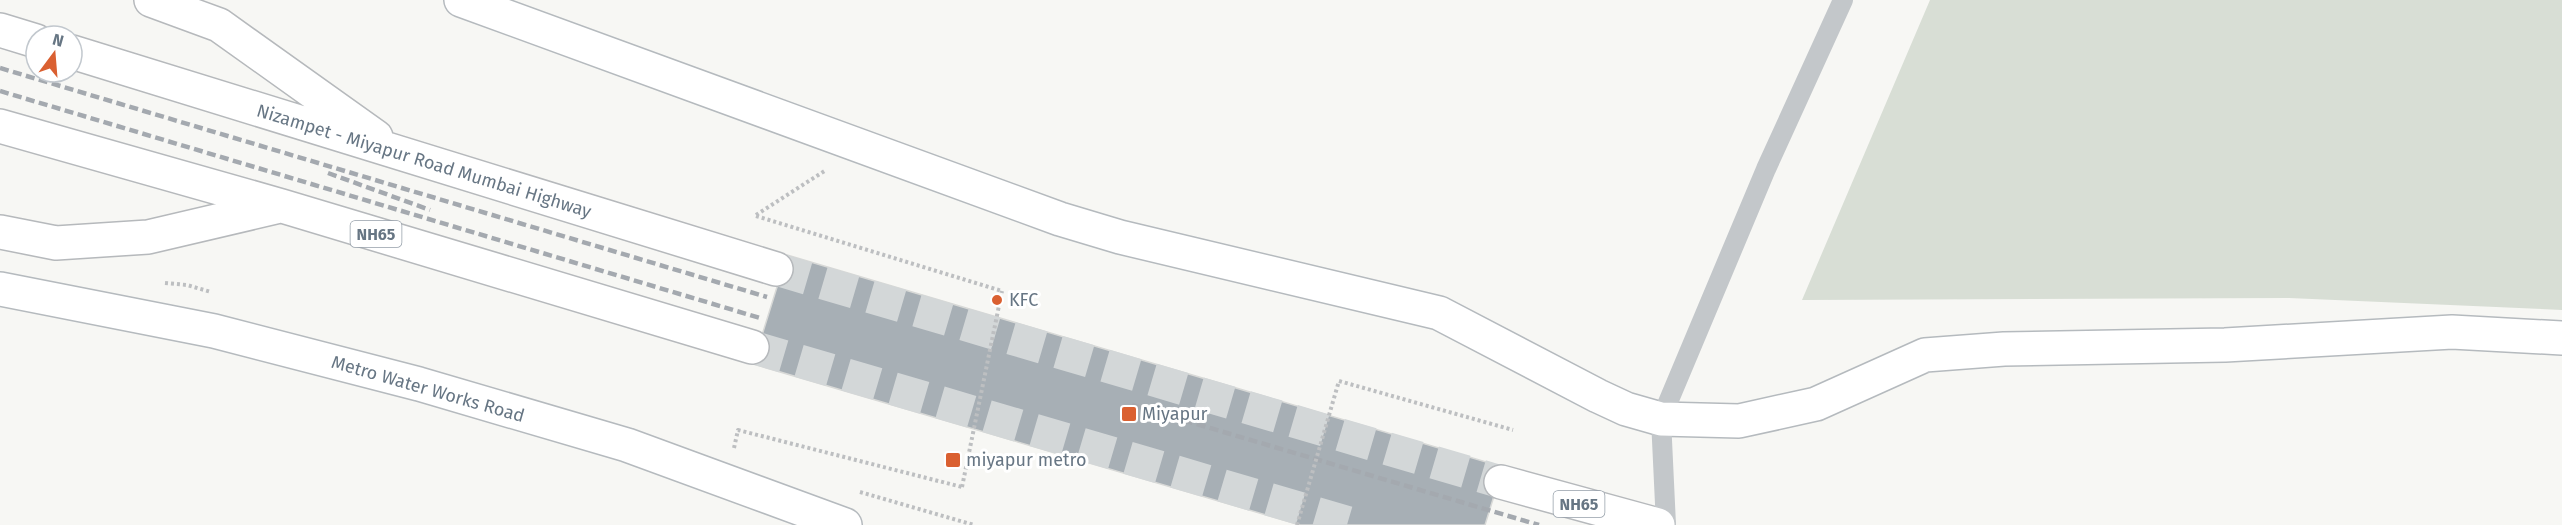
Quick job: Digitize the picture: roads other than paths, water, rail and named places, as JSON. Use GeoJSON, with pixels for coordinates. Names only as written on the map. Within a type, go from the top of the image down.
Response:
{"type":"FeatureCollection","features":[{"type":"Feature","properties":{"kind":"main road"},"geometry":{"type":"LineString","coordinates":[[151,0],[219,26],[402,155]]}},
{"type":"Feature","properties":{"kind":"main road"},"geometry":{"type":"LineString","coordinates":[[460,0],[1060,219],[1120,237],[1439,313],[1598,396],[1626,409],[1661,419],[1739,421],[1816,404],[1925,355],[2004,349],[2225,345],[2452,332],[2562,338]]}},
{"type":"Feature","properties":{"kind":"main road"},"geometry":{"type":"LineString","coordinates":[[0,30],[24,37]]}},
{"type":"Feature","properties":{"kind":"main road","name":"Nizampet - Miyapur Road Mumbai Highway"},"geometry":{"type":"LineString","coordinates":[[84,56],[776,269]]}},
{"type":"Feature","properties":{"kind":"main road","name":"NH65"},"geometry":{"type":"LineString","coordinates":[[0,126],[282,206],[752,347]]}},
{"type":"Feature","properties":{"kind":"main road"},"geometry":{"type":"LineString","coordinates":[[0,232],[56,243],[148,237],[282,206]]}},
{"type":"Feature","properties":{"kind":"main road","name":"Metro Water Works Road"},"geometry":{"type":"LineString","coordinates":[[0,289],[214,331],[418,384],[627,445],[845,525]]}},
{"type":"Feature","properties":{"kind":"main road","name":"NH65"},"geometry":{"type":"LineString","coordinates":[[1501,482],[1658,525]]}},
{"type":"Feature","properties":{"kind":"lane"},"geometry":{"type":"LineString","coordinates":[[1666,525],[1661,419],[1766,169],[1843,0]]}},
{"type":"Feature","properties":{"kind":"tunnel"},"geometry":{"type":"LineString","coordinates":[[776,269],[1501,482]]}},
{"type":"Feature","properties":{"kind":"tunnel"},"geometry":{"type":"LineString","coordinates":[[752,347],[1356,525]]}},
{"type":"Feature","properties":{"kind":"railway"},"geometry":{"type":"LineString","coordinates":[[0,68],[767,297]]}},
{"type":"Feature","properties":{"kind":"railway"},"geometry":{"type":"LineString","coordinates":[[0,91],[760,318]]}},
{"type":"Feature","properties":{"kind":"railway"},"geometry":{"type":"LineString","coordinates":[[328,173],[430,210]]}},
{"type":"Feature","properties":{"kind":"railway"},"geometry":{"type":"LineString","coordinates":[[1132,405],[1539,525]]}},
{"type":"Feature","properties":{"kind":"place","name":"KFC"},"geometry":{"type":"Point","coordinates":[997,300]}},
{"type":"Feature","properties":{"kind":"place","name":"Miyapur"},"geometry":{"type":"Point","coordinates":[1129,414]}},
{"type":"Feature","properties":{"kind":"place","name":"miyapur metro"},"geometry":{"type":"Point","coordinates":[953,460]}}]}
